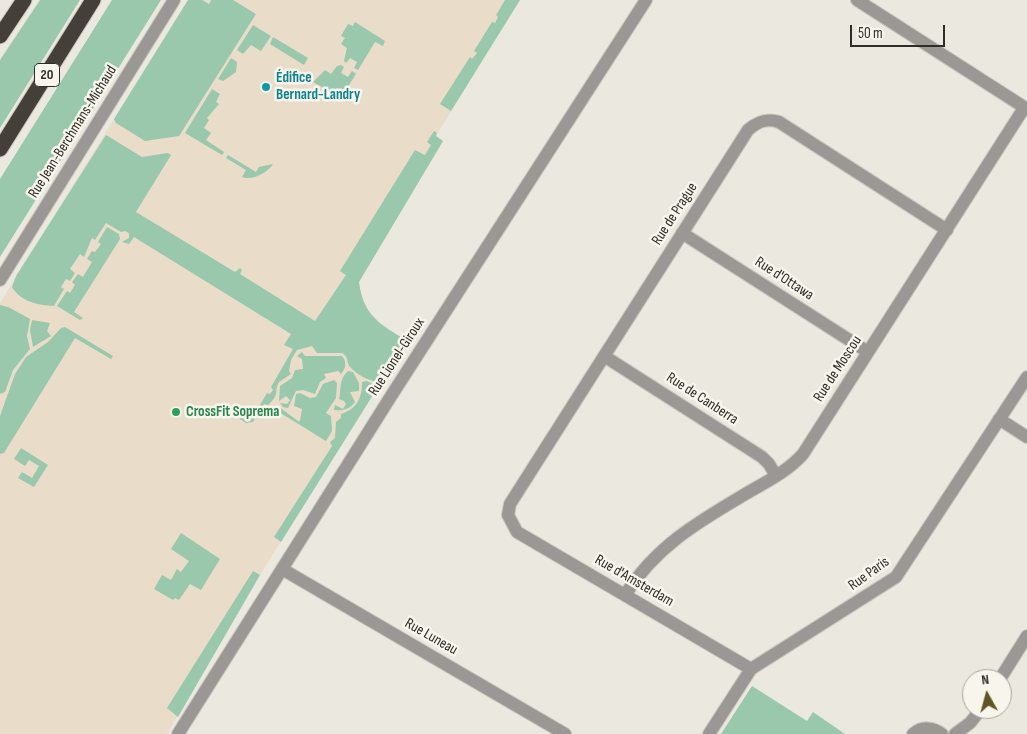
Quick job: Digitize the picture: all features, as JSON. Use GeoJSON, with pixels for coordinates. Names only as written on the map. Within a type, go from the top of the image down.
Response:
{"type":"FeatureCollection","features":[{"type":"Feature","properties":{"kind":"highway"},"geometry":{"type":"LineString","coordinates":[[0,36],[24,0]]}},
{"type":"Feature","properties":{"kind":"highway","name":"20"},"geometry":{"type":"LineString","coordinates":[[0,149],[93,0]]}},
{"type":"Feature","properties":{"kind":"street","name":"Rue Jean-Berchmans-Michaud"},"geometry":{"type":"LineString","coordinates":[[0,280],[174,0]]}},
{"type":"Feature","properties":{"kind":"street","name":"Rue Lionel-Giroux"},"geometry":{"type":"LineString","coordinates":[[178,734],[646,0]]}},
{"type":"Feature","properties":{"kind":"street"},"geometry":{"type":"LineString","coordinates":[[857,0],[1026,109]]}},
{"type":"Feature","properties":{"kind":"street","name":"Rue de Moscou"},"geometry":{"type":"LineString","coordinates":[[625,595],[644,569],[681,534],[776,476],[803,454],[1026,109]]}},
{"type":"Feature","properties":{"kind":"street","name":"Rue de Prague"},"geometry":{"type":"LineString","coordinates":[[508,515],[512,498],[748,130],[759,121],[779,122],[947,230]]}},
{"type":"Feature","properties":{"kind":"street","name":"Rue d'Ottawa"},"geometry":{"type":"LineString","coordinates":[[682,233],[868,352]]}},
{"type":"Feature","properties":{"kind":"street","name":"Rue de Canberra"},"geometry":{"type":"LineString","coordinates":[[604,356],[762,457],[776,476]]}},
{"type":"Feature","properties":{"kind":"street","name":"Rue Paris"},"geometry":{"type":"LineString","coordinates":[[710,734],[751,669],[896,577],[909,560],[1027,377]]}},
{"type":"Feature","properties":{"kind":"street"},"geometry":{"type":"LineString","coordinates":[[999,420],[1027,437]]}},
{"type":"Feature","properties":{"kind":"street","name":"Rue d'Amsterdam"},"geometry":{"type":"LineString","coordinates":[[508,515],[517,532],[751,669]]}},
{"type":"Feature","properties":{"kind":"street","name":"Rue Luneau"},"geometry":{"type":"LineString","coordinates":[[282,569],[565,734]]}},
{"type":"Feature","properties":{"kind":"street"},"geometry":{"type":"LineString","coordinates":[[1006,669],[1027,636]]}},
{"type":"Feature","properties":{"kind":"street"},"geometry":{"type":"LineString","coordinates":[[955,734],[973,719]]}},
{"type":"Feature","properties":{"kind":"street"},"geometry":{"type":"LineString","coordinates":[[913,734],[922,728],[929,728],[942,734]]}},
{"type":"Feature","properties":{"kind":"shaded area"},"geometry":{"type":"Polygon","coordinates":[[[188,0],[520,0],[436,136],[443,141],[435,155],[359,282],[327,326],[389,368],[260,575],[167,734],[0,734],[0,303],[188,0]]]}},
{"type":"Feature","properties":{"kind":"green space"},"geometry":{"type":"Polygon","coordinates":[[[40,0],[80,0],[0,128],[0,60],[40,0]]]}},
{"type":"Feature","properties":{"kind":"green space"},"geometry":{"type":"Polygon","coordinates":[[[112,0],[161,0],[0,257],[0,179],[112,0]]]}},
{"type":"Feature","properties":{"kind":"green space"},"geometry":{"type":"Polygon","coordinates":[[[188,0],[202,0],[209,4],[211,0],[233,0],[256,14],[179,136],[145,141],[116,123],[114,119],[188,0]]]}},
{"type":"Feature","properties":{"kind":"green space"},"geometry":{"type":"Polygon","coordinates":[[[505,0],[520,0],[451,111],[440,104],[470,57],[472,59],[477,53],[474,51],[492,22],[495,23],[498,17],[496,15],[505,0]]]}},
{"type":"Feature","properties":{"kind":"green space"},"geometry":{"type":"Polygon","coordinates":[[[355,22],[385,41],[383,46],[375,42],[358,70],[354,68],[357,62],[350,58],[346,63],[344,61],[347,48],[341,44],[345,38],[341,36],[348,24],[353,26],[355,22]]]}},
{"type":"Feature","properties":{"kind":"green space"},"geometry":{"type":"Polygon","coordinates":[[[253,25],[271,36],[261,51],[251,45],[243,54],[237,50],[253,25]]]}},
{"type":"Feature","properties":{"kind":"green space"},"geometry":{"type":"Polygon","coordinates":[[[273,37],[308,58],[304,65],[270,44],[273,37]]]}},
{"type":"Feature","properties":{"kind":"green space"},"geometry":{"type":"Polygon","coordinates":[[[231,58],[237,62],[236,72],[223,81],[218,79],[231,58]]]}},
{"type":"Feature","properties":{"kind":"green space"},"geometry":{"type":"Polygon","coordinates":[[[341,65],[344,67],[341,73],[348,77],[352,71],[356,74],[344,93],[351,97],[348,102],[313,82],[325,70],[331,74],[337,66],[341,65]]]}},
{"type":"Feature","properties":{"kind":"green space"},"geometry":{"type":"Polygon","coordinates":[[[212,89],[220,94],[216,102],[219,104],[207,118],[209,120],[204,128],[211,133],[206,140],[224,152],[222,155],[185,133],[212,89]]]}},
{"type":"Feature","properties":{"kind":"green space"},"geometry":{"type":"Polygon","coordinates":[[[434,131],[437,133],[436,136],[443,141],[359,282],[367,309],[378,321],[401,337],[415,333],[401,356],[379,383],[367,379],[356,372],[350,367],[346,356],[342,353],[317,353],[312,346],[297,350],[291,360],[289,371],[291,374],[279,382],[276,395],[268,405],[264,404],[253,422],[246,423],[240,419],[241,415],[251,420],[267,393],[270,394],[273,390],[271,387],[293,349],[284,345],[291,334],[134,237],[129,244],[122,242],[129,238],[129,233],[121,232],[106,223],[95,240],[92,238],[84,257],[80,254],[70,269],[75,273],[70,281],[66,279],[61,287],[64,289],[54,306],[36,304],[20,296],[12,287],[16,276],[106,135],[142,157],[168,153],[171,155],[136,212],[235,272],[240,268],[242,270],[240,274],[315,321],[346,275],[340,271],[415,150],[425,155],[431,145],[427,142],[434,131]]]}},
{"type":"Feature","properties":{"kind":"green space"},"geometry":{"type":"Polygon","coordinates":[[[228,155],[256,172],[259,167],[273,164],[259,175],[246,178],[242,177],[246,170],[226,158],[228,155]]]}},
{"type":"Feature","properties":{"kind":"green space"},"geometry":{"type":"Polygon","coordinates":[[[107,227],[119,234],[120,239],[74,312],[83,318],[80,320],[57,306],[67,291],[70,293],[75,285],[72,282],[78,274],[83,277],[92,262],[87,259],[92,251],[95,252],[101,244],[98,242],[107,227]]]}},
{"type":"Feature","properties":{"kind":"green space"},"geometry":{"type":"Polygon","coordinates":[[[0,305],[8,307],[30,319],[27,336],[30,349],[13,370],[5,392],[0,394],[0,305]]]}},
{"type":"Feature","properties":{"kind":"green space"},"geometry":{"type":"Polygon","coordinates":[[[32,320],[50,323],[47,331],[51,336],[33,347],[30,330],[32,320]]]}},
{"type":"Feature","properties":{"kind":"green space"},"geometry":{"type":"Polygon","coordinates":[[[65,327],[113,356],[111,359],[75,338],[4,453],[0,454],[0,416],[15,374],[26,357],[48,342],[61,328],[65,327]]]}},
{"type":"Feature","properties":{"kind":"green space"},"geometry":{"type":"Polygon","coordinates":[[[302,352],[305,356],[342,356],[345,361],[345,367],[341,374],[338,371],[324,374],[326,378],[320,382],[315,394],[303,390],[296,391],[288,408],[283,407],[280,403],[287,404],[290,400],[286,396],[279,401],[280,386],[292,378],[295,370],[303,369],[302,359],[297,356],[302,352]]]}},
{"type":"Feature","properties":{"kind":"green space"},"geometry":{"type":"Polygon","coordinates":[[[348,371],[353,372],[359,383],[359,391],[350,392],[355,402],[349,408],[343,410],[334,410],[335,405],[343,409],[346,404],[339,399],[342,381],[348,371]]]}},
{"type":"Feature","properties":{"kind":"green space"},"geometry":{"type":"Polygon","coordinates":[[[334,380],[337,383],[336,398],[326,413],[331,416],[332,431],[326,441],[274,409],[279,407],[300,421],[302,409],[294,406],[296,394],[300,393],[310,398],[316,397],[323,384],[334,380]]]}},
{"type":"Feature","properties":{"kind":"green space"},"geometry":{"type":"Polygon","coordinates":[[[367,381],[378,387],[281,542],[274,537],[332,446],[330,442],[335,438],[336,422],[341,418],[341,414],[355,406],[360,398],[362,382],[367,381]]]}},
{"type":"Feature","properties":{"kind":"green space"},"geometry":{"type":"Polygon","coordinates":[[[21,448],[48,465],[34,487],[18,478],[22,472],[32,478],[39,466],[29,460],[25,466],[14,459],[21,448]]]}},
{"type":"Feature","properties":{"kind":"green space"},"geometry":{"type":"Polygon","coordinates":[[[181,533],[220,559],[201,590],[190,584],[179,600],[175,598],[173,600],[154,589],[162,575],[171,580],[177,569],[181,572],[189,561],[171,549],[181,533]]]}},
{"type":"Feature","properties":{"kind":"green space"},"geometry":{"type":"Polygon","coordinates":[[[253,571],[260,575],[178,717],[167,708],[253,571]]]}},
{"type":"Feature","properties":{"kind":"green space"},"geometry":{"type":"Polygon","coordinates":[[[752,686],[807,721],[813,712],[845,734],[721,734],[752,686]]]}},
{"type":"Feature","properties":{"kind":"place","name":"Édifice Bernard-Landry"},"geometry":{"type":"Point","coordinates":[266,87]}},
{"type":"Feature","properties":{"kind":"place","name":"CrossFit Soprema"},"geometry":{"type":"Point","coordinates":[176,412]}}]}
